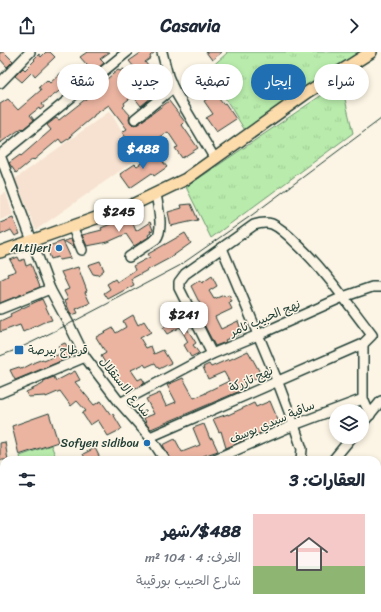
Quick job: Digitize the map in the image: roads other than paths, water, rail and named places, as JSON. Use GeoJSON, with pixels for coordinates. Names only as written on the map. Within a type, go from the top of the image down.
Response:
{"type":"FeatureCollection","features":[{"type":"Feature","properties":{"kind":"main road"},"geometry":{"type":"LineString","coordinates":[[0,252],[117,211],[186,180],[308,92],[371,52]]}},
{"type":"Feature","properties":{"kind":"street"},"geometry":{"type":"LineString","coordinates":[[0,82],[30,52]]}},
{"type":"Feature","properties":{"kind":"street"},"geometry":{"type":"LineString","coordinates":[[0,155],[127,52]]}},
{"type":"Feature","properties":{"kind":"street"},"geometry":{"type":"LineString","coordinates":[[162,52],[165,64]]}},
{"type":"Feature","properties":{"kind":"street"},"geometry":{"type":"LineString","coordinates":[[173,88],[215,159]]}},
{"type":"Feature","properties":{"kind":"street"},"geometry":{"type":"LineString","coordinates":[[135,119],[158,100]]}},
{"type":"Feature","properties":{"kind":"street","name":"شارع الاستقلال"},"geometry":{"type":"LineString","coordinates":[[0,155],[50,289],[71,326],[85,357],[120,403],[150,437],[162,456]]}},
{"type":"Feature","properties":{"kind":"street"},"geometry":{"type":"LineString","coordinates":[[129,257],[156,239],[159,235],[160,228],[156,194]]}},
{"type":"Feature","properties":{"kind":"street"},"geometry":{"type":"LineString","coordinates":[[212,354],[179,288],[178,284],[180,279],[254,225],[261,223],[273,225],[286,233],[304,250],[377,335],[363,344],[363,399],[370,415],[381,401]]}},
{"type":"Feature","properties":{"kind":"street"},"geometry":{"type":"LineString","coordinates":[[72,226],[82,250]]}},
{"type":"Feature","properties":{"kind":"street"},"geometry":{"type":"LineString","coordinates":[[222,248],[278,380],[302,449],[301,456]]}},
{"type":"Feature","properties":{"kind":"street","name":"نهج الحبيب ثامر"},"geometry":{"type":"LineString","coordinates":[[120,403],[212,354],[343,297],[372,287],[381,287]]}},
{"type":"Feature","properties":{"kind":"street"},"geometry":{"type":"LineString","coordinates":[[0,309],[50,289]]}},
{"type":"Feature","properties":{"kind":"street","name":"نهج تازركة"},"geometry":{"type":"LineString","coordinates":[[150,437],[363,344]]}},
{"type":"Feature","properties":{"kind":"street"},"geometry":{"type":"LineString","coordinates":[[0,393],[85,357]]}},
{"type":"Feature","properties":{"kind":"street","name":"ساقية سيدي يوسف"},"geometry":{"type":"LineString","coordinates":[[222,456],[294,425],[363,399]]}},
{"type":"Feature","properties":{"kind":"street"},"geometry":{"type":"LineString","coordinates":[[336,456],[346,444]]}},
{"type":"Feature","properties":{"kind":"tram line"},"geometry":{"type":"LineString","coordinates":[[0,356],[18,349],[69,324],[179,266],[252,215],[381,119]]}},
{"type":"Feature","properties":{"kind":"place","name":"ALtijeri"},"geometry":{"type":"Point","coordinates":[59,248]}},
{"type":"Feature","properties":{"kind":"place","name":"قرطاج بيرصة"},"geometry":{"type":"Point","coordinates":[19,350]}},
{"type":"Feature","properties":{"kind":"place","name":"Sofyen sidibou"},"geometry":{"type":"Point","coordinates":[147,443]}}]}
